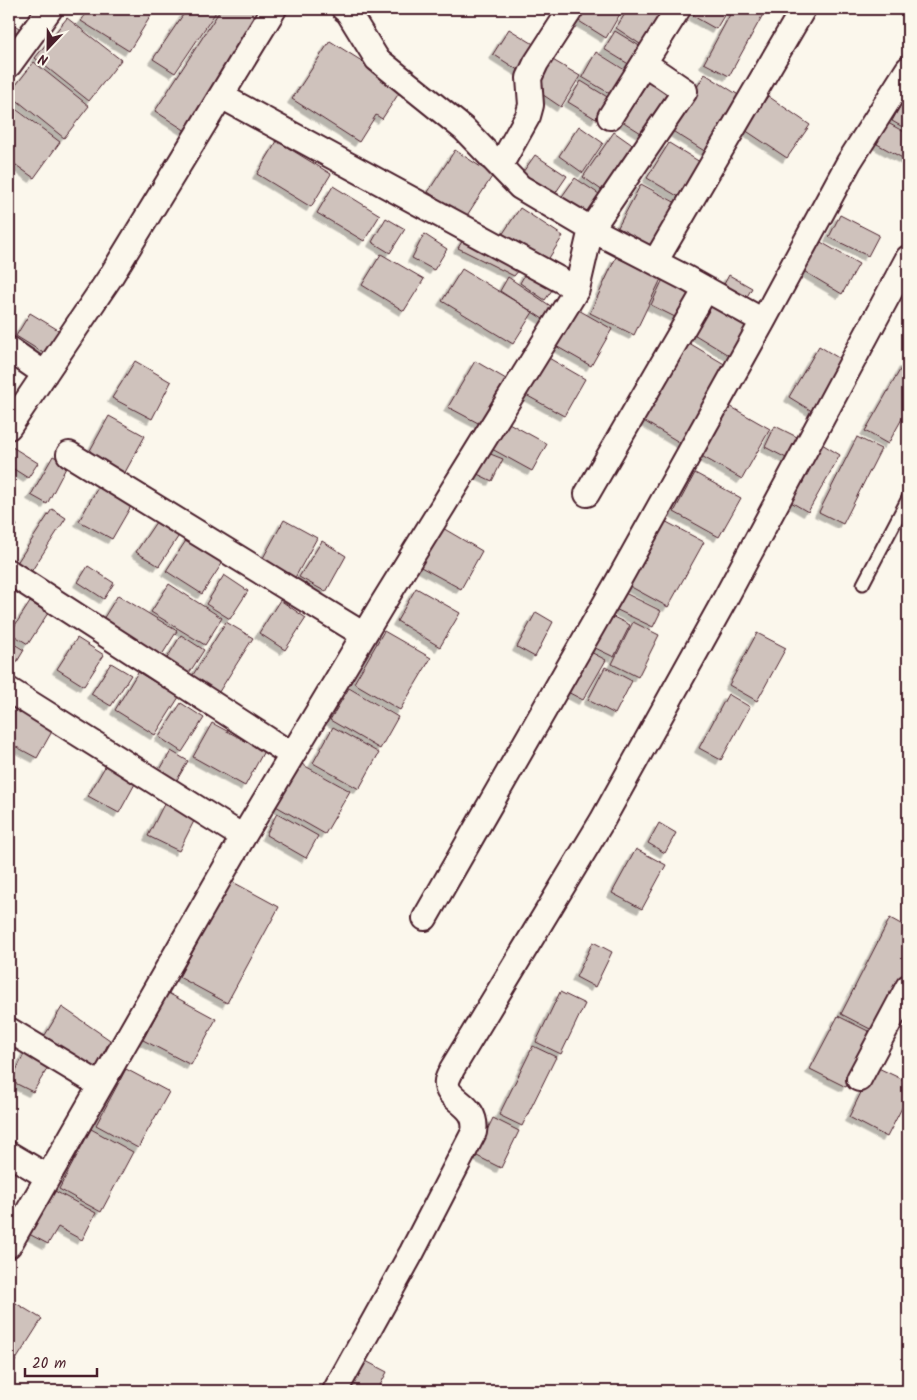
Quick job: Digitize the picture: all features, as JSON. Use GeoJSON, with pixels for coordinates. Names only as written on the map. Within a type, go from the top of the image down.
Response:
{"type":"FeatureCollection","features":[{"type":"Feature","properties":{"kind":"street"},"geometry":{"type":"LineString","coordinates":[[9,65],[50,9]]}},
{"type":"Feature","properties":{"kind":"street"},"geometry":{"type":"LineString","coordinates":[[9,427],[111,276],[274,9]]}},
{"type":"Feature","properties":{"kind":"street"},"geometry":{"type":"LineString","coordinates":[[500,166],[528,116],[531,105],[529,78],[536,63],[571,9]]}},
{"type":"Feature","properties":{"kind":"street"},"geometry":{"type":"LineString","coordinates":[[610,117],[678,9]]}},
{"type":"Feature","properties":{"kind":"street"},"geometry":{"type":"LineString","coordinates":[[655,262],[803,9]]}},
{"type":"Feature","properties":{"kind":"street"},"geometry":{"type":"LineString","coordinates":[[347,10],[378,59],[464,129],[520,187],[591,229],[763,321]]}},
{"type":"Feature","properties":{"kind":"street"},"geometry":{"type":"LineString","coordinates":[[9,1245],[243,837],[364,635],[577,289],[591,229],[685,91],[644,64]]}},
{"type":"Feature","properties":{"kind":"street"},"geometry":{"type":"LineString","coordinates":[[425,918],[617,582],[763,321],[849,162],[908,69]]}},
{"type":"Feature","properties":{"kind":"street"},"geometry":{"type":"LineString","coordinates":[[221,96],[577,289]]}},
{"type":"Feature","properties":{"kind":"street"},"geometry":{"type":"LineString","coordinates":[[335,1391],[412,1252],[474,1132],[476,1122],[473,1114],[450,1092],[447,1081],[452,1069],[606,813],[724,601],[908,258]]}},
{"type":"Feature","properties":{"kind":"street"},"geometry":{"type":"LineString","coordinates":[[587,494],[706,289]]}},
{"type":"Feature","properties":{"kind":"street"},"geometry":{"type":"LineString","coordinates":[[9,349],[45,374]]}},
{"type":"Feature","properties":{"kind":"street"},"geometry":{"type":"LineString","coordinates":[[69,454],[364,635]]}},
{"type":"Feature","properties":{"kind":"street"},"geometry":{"type":"LineString","coordinates":[[9,572],[292,755]]}},
{"type":"Feature","properties":{"kind":"street"},"geometry":{"type":"LineString","coordinates":[[9,690],[243,837]]}},
{"type":"Feature","properties":{"kind":"street"},"geometry":{"type":"LineString","coordinates":[[859,1079],[908,987]]}},
{"type":"Feature","properties":{"kind":"street"},"geometry":{"type":"LineString","coordinates":[[9,1030],[100,1085]]}},
{"type":"Feature","properties":{"kind":"street"},"geometry":{"type":"LineString","coordinates":[[9,1154],[48,1177]]}},
{"type":"Feature","properties":{"kind":"lane"},"geometry":{"type":"LineString","coordinates":[[863,584],[908,498]]}},
{"type":"Feature","properties":{"kind":"building"},"geometry":{"type":"Polygon","coordinates":[[[89,9],[155,9],[129,51],[81,21],[89,9]]]}},
{"type":"Feature","properties":{"kind":"building"},"geometry":{"type":"Polygon","coordinates":[[[187,9],[218,9],[175,73],[153,59],[187,9]]]}},
{"type":"Feature","properties":{"kind":"building"},"geometry":{"type":"Polygon","coordinates":[[[221,9],[265,9],[189,133],[155,111],[221,9]]]}},
{"type":"Feature","properties":{"kind":"building"},"geometry":{"type":"Polygon","coordinates":[[[580,9],[612,9],[620,14],[606,38],[574,18],[580,9]]]}},
{"type":"Feature","properties":{"kind":"building"},"geometry":{"type":"Polygon","coordinates":[[[628,9],[648,9],[667,21],[649,50],[616,28],[628,9]]]}},
{"type":"Feature","properties":{"kind":"building"},"geometry":{"type":"Polygon","coordinates":[[[697,9],[728,9],[716,29],[693,16],[697,9]]]}},
{"type":"Feature","properties":{"kind":"building"},"geometry":{"type":"Polygon","coordinates":[[[733,9],[766,9],[729,76],[704,63],[733,9]]]}},
{"type":"Feature","properties":{"kind":"building"},"geometry":{"type":"Polygon","coordinates":[[[67,18],[121,60],[89,101],[35,58],[67,18]]]}},
{"type":"Feature","properties":{"kind":"building"},"geometry":{"type":"Polygon","coordinates":[[[9,21],[26,33],[9,58],[9,21]]]}},
{"type":"Feature","properties":{"kind":"building"},"geometry":{"type":"Polygon","coordinates":[[[509,29],[540,48],[524,74],[493,54],[509,29]]]}},
{"type":"Feature","properties":{"kind":"building"},"geometry":{"type":"Polygon","coordinates":[[[615,31],[646,50],[635,68],[604,49],[615,31]]]}},
{"type":"Feature","properties":{"kind":"building"},"geometry":{"type":"Polygon","coordinates":[[[330,41],[403,87],[382,119],[376,115],[359,142],[292,99],[330,41]]]}},
{"type":"Feature","properties":{"kind":"building"},"geometry":{"type":"Polygon","coordinates":[[[596,52],[628,72],[614,96],[582,77],[596,52]]]}},
{"type":"Feature","properties":{"kind":"building"},"geometry":{"type":"Polygon","coordinates":[[[551,59],[580,76],[561,107],[533,88],[551,59]]]}},
{"type":"Feature","properties":{"kind":"building"},"geometry":{"type":"Polygon","coordinates":[[[34,62],[89,106],[64,138],[9,94],[34,62]]]}},
{"type":"Feature","properties":{"kind":"building"},"geometry":{"type":"Polygon","coordinates":[[[705,74],[748,101],[714,157],[671,130],[705,74]]]}},
{"type":"Feature","properties":{"kind":"building"},"geometry":{"type":"Polygon","coordinates":[[[581,81],[609,98],[596,119],[568,102],[581,81]]]}},
{"type":"Feature","properties":{"kind":"building"},"geometry":{"type":"Polygon","coordinates":[[[649,81],[675,99],[649,138],[622,121],[649,81]]]}},
{"type":"Feature","properties":{"kind":"building"},"geometry":{"type":"Polygon","coordinates":[[[768,96],[810,125],[787,158],[745,130],[768,96]]]}},
{"type":"Feature","properties":{"kind":"building"},"geometry":{"type":"Polygon","coordinates":[[[902,103],[908,107],[908,130],[892,121],[902,103]]]}},
{"type":"Feature","properties":{"kind":"building"},"geometry":{"type":"Polygon","coordinates":[[[9,104],[60,142],[34,178],[9,160],[9,104]]]}},
{"type":"Feature","properties":{"kind":"building"},"geometry":{"type":"Polygon","coordinates":[[[888,123],[908,134],[908,161],[877,144],[888,123]]]}},
{"type":"Feature","properties":{"kind":"building"},"geometry":{"type":"Polygon","coordinates":[[[579,126],[603,143],[583,173],[559,156],[579,126]]]}},
{"type":"Feature","properties":{"kind":"building"},"geometry":{"type":"Polygon","coordinates":[[[614,132],[641,151],[610,196],[583,177],[614,132]]]}},
{"type":"Feature","properties":{"kind":"building"},"geometry":{"type":"Polygon","coordinates":[[[277,141],[331,174],[311,207],[257,174],[277,141]]]}},
{"type":"Feature","properties":{"kind":"building"},"geometry":{"type":"Polygon","coordinates":[[[669,143],[700,162],[679,197],[647,178],[669,143]]]}},
{"type":"Feature","properties":{"kind":"building"},"geometry":{"type":"Polygon","coordinates":[[[455,150],[493,175],[466,217],[428,192],[455,150]]]}},
{"type":"Feature","properties":{"kind":"building"},"geometry":{"type":"Polygon","coordinates":[[[535,155],[567,176],[550,201],[518,179],[535,155]]]}},
{"type":"Feature","properties":{"kind":"building"},"geometry":{"type":"Polygon","coordinates":[[[575,178],[602,196],[585,220],[558,202],[575,178]]]}},
{"type":"Feature","properties":{"kind":"building"},"geometry":{"type":"Polygon","coordinates":[[[641,184],[678,204],[653,251],[616,231],[641,184]]]}},
{"type":"Feature","properties":{"kind":"building"},"geometry":{"type":"Polygon","coordinates":[[[333,186],[380,215],[364,241],[317,213],[333,186]]]}},
{"type":"Feature","properties":{"kind":"building"},"geometry":{"type":"Polygon","coordinates":[[[520,208],[563,236],[544,266],[500,238],[520,208]]]}},
{"type":"Feature","properties":{"kind":"building"},"geometry":{"type":"Polygon","coordinates":[[[840,215],[879,235],[868,256],[829,237],[840,215]]]}},
{"type":"Feature","properties":{"kind":"building"},"geometry":{"type":"Polygon","coordinates":[[[386,218],[405,229],[390,253],[372,242],[386,218]]]}},
{"type":"Feature","properties":{"kind":"building"},"geometry":{"type":"Polygon","coordinates":[[[468,232],[525,263],[514,276],[458,248],[468,232]]]}},
{"type":"Feature","properties":{"kind":"building"},"geometry":{"type":"Polygon","coordinates":[[[424,234],[447,249],[434,270],[412,258],[424,234]]]}},
{"type":"Feature","properties":{"kind":"building"},"geometry":{"type":"Polygon","coordinates":[[[819,241],[859,264],[842,294],[802,270],[819,241]]]}},
{"type":"Feature","properties":{"kind":"building"},"geometry":{"type":"Polygon","coordinates":[[[381,254],[424,279],[404,311],[362,285],[381,254]]]}},
{"type":"Feature","properties":{"kind":"building"},"geometry":{"type":"Polygon","coordinates":[[[616,257],[661,279],[634,335],[590,313],[616,257]]]}},
{"type":"Feature","properties":{"kind":"building"},"geometry":{"type":"Polygon","coordinates":[[[530,266],[557,283],[545,300],[520,283],[530,266]]]}},
{"type":"Feature","properties":{"kind":"building"},"geometry":{"type":"Polygon","coordinates":[[[462,269],[533,312],[513,344],[442,301],[462,269]]]}},
{"type":"Feature","properties":{"kind":"building"},"geometry":{"type":"Polygon","coordinates":[[[729,275],[752,288],[745,300],[722,288],[729,275]]]}},
{"type":"Feature","properties":{"kind":"building"},"geometry":{"type":"Polygon","coordinates":[[[508,277],[555,309],[546,321],[500,291],[508,277]]]}},
{"type":"Feature","properties":{"kind":"building"},"geometry":{"type":"Polygon","coordinates":[[[663,279],[690,292],[677,318],[651,305],[663,279]]]}},
{"type":"Feature","properties":{"kind":"building"},"geometry":{"type":"Polygon","coordinates":[[[712,301],[750,324],[730,356],[692,333],[712,301]]]}},
{"type":"Feature","properties":{"kind":"building"},"geometry":{"type":"Polygon","coordinates":[[[575,308],[612,329],[591,366],[554,345],[575,308]]]}},
{"type":"Feature","properties":{"kind":"building"},"geometry":{"type":"Polygon","coordinates":[[[30,313],[60,331],[45,354],[16,336],[30,313]]]}},
{"type":"Feature","properties":{"kind":"building"},"geometry":{"type":"Polygon","coordinates":[[[689,343],[731,368],[684,445],[642,420],[689,343]]]}},
{"type":"Feature","properties":{"kind":"building"},"geometry":{"type":"Polygon","coordinates":[[[819,346],[845,362],[815,413],[789,397],[819,346]]]}},
{"type":"Feature","properties":{"kind":"building"},"geometry":{"type":"Polygon","coordinates":[[[547,357],[585,379],[564,416],[526,395],[547,357]]]}},
{"type":"Feature","properties":{"kind":"building"},"geometry":{"type":"Polygon","coordinates":[[[135,361],[171,382],[152,419],[112,398],[135,361]]]}},
{"type":"Feature","properties":{"kind":"building"},"geometry":{"type":"Polygon","coordinates":[[[475,361],[506,379],[480,424],[448,407],[475,361]]]}},
{"type":"Feature","properties":{"kind":"building"},"geometry":{"type":"Polygon","coordinates":[[[904,363],[908,365],[908,408],[888,444],[865,431],[904,363]]]}},
{"type":"Feature","properties":{"kind":"building"},"geometry":{"type":"Polygon","coordinates":[[[726,404],[770,429],[742,479],[698,454],[726,404]]]}},
{"type":"Feature","properties":{"kind":"building"},"geometry":{"type":"Polygon","coordinates":[[[109,416],[145,436],[123,476],[87,456],[109,416]]]}},
{"type":"Feature","properties":{"kind":"building"},"geometry":{"type":"Polygon","coordinates":[[[507,422],[547,444],[532,471],[492,449],[507,422]]]}},
{"type":"Feature","properties":{"kind":"building"},"geometry":{"type":"Polygon","coordinates":[[[775,426],[801,439],[790,460],[765,447],[775,426]]]}},
{"type":"Feature","properties":{"kind":"building"},"geometry":{"type":"Polygon","coordinates":[[[857,437],[881,449],[843,524],[819,512],[857,437]]]}},
{"type":"Feature","properties":{"kind":"building"},"geometry":{"type":"Polygon","coordinates":[[[817,441],[840,455],[808,512],[784,498],[817,441]]]}},
{"type":"Feature","properties":{"kind":"building"},"geometry":{"type":"Polygon","coordinates":[[[9,445],[38,463],[28,478],[9,466],[9,445]]]}},
{"type":"Feature","properties":{"kind":"building"},"geometry":{"type":"Polygon","coordinates":[[[483,451],[503,459],[492,481],[469,470],[483,451]]]}},
{"type":"Feature","properties":{"kind":"building"},"geometry":{"type":"Polygon","coordinates":[[[53,456],[68,464],[47,504],[31,495],[53,456]]]}},
{"type":"Feature","properties":{"kind":"building"},"geometry":{"type":"Polygon","coordinates":[[[695,473],[741,498],[719,537],[674,512],[695,473]]]}},
{"type":"Feature","properties":{"kind":"building"},"geometry":{"type":"Polygon","coordinates":[[[101,482],[134,501],[112,539],[79,521],[101,482]]]}},
{"type":"Feature","properties":{"kind":"building"},"geometry":{"type":"Polygon","coordinates":[[[52,509],[66,518],[27,578],[13,569],[52,509]]]}},
{"type":"Feature","properties":{"kind":"building"},"geometry":{"type":"Polygon","coordinates":[[[659,518],[704,542],[668,607],[624,583],[659,518]]]}},
{"type":"Feature","properties":{"kind":"building"},"geometry":{"type":"Polygon","coordinates":[[[9,519],[17,525],[9,538],[9,519]]]}},
{"type":"Feature","properties":{"kind":"building"},"geometry":{"type":"Polygon","coordinates":[[[158,519],[180,534],[159,566],[136,552],[158,519]]]}},
{"type":"Feature","properties":{"kind":"building"},"geometry":{"type":"Polygon","coordinates":[[[284,520],[317,538],[291,585],[258,567],[284,520]]]}},
{"type":"Feature","properties":{"kind":"building"},"geometry":{"type":"Polygon","coordinates":[[[441,527],[482,551],[461,589],[419,566],[441,527]]]}},
{"type":"Feature","properties":{"kind":"building"},"geometry":{"type":"Polygon","coordinates":[[[189,536],[225,559],[202,594],[166,571],[189,536]]]}},
{"type":"Feature","properties":{"kind":"building"},"geometry":{"type":"Polygon","coordinates":[[[322,541],[346,556],[326,592],[299,577],[322,541]]]}},
{"type":"Feature","properties":{"kind":"building"},"geometry":{"type":"Polygon","coordinates":[[[88,566],[114,583],[104,599],[78,582],[88,566]]]}},
{"type":"Feature","properties":{"kind":"building"},"geometry":{"type":"Polygon","coordinates":[[[224,575],[248,591],[230,619],[206,604],[224,575]]]}},
{"type":"Feature","properties":{"kind":"building"},"geometry":{"type":"Polygon","coordinates":[[[169,584],[222,618],[205,645],[151,612],[169,584]]]}},
{"type":"Feature","properties":{"kind":"building"},"geometry":{"type":"Polygon","coordinates":[[[416,588],[460,613],[440,647],[397,621],[416,588]]]}},
{"type":"Feature","properties":{"kind":"building"},"geometry":{"type":"Polygon","coordinates":[[[617,589],[661,611],[653,627],[609,606],[617,589]]]}},
{"type":"Feature","properties":{"kind":"building"},"geometry":{"type":"Polygon","coordinates":[[[118,595],[177,631],[158,661],[100,624],[118,595]]]}},
{"type":"Feature","properties":{"kind":"building"},"geometry":{"type":"Polygon","coordinates":[[[280,600],[306,618],[285,650],[259,633],[280,600]]]}},
{"type":"Feature","properties":{"kind":"building"},"geometry":{"type":"Polygon","coordinates":[[[30,602],[48,613],[28,644],[10,633],[30,602]]]}},
{"type":"Feature","properties":{"kind":"building"},"geometry":{"type":"Polygon","coordinates":[[[536,612],[553,622],[535,657],[517,647],[536,612]]]}},
{"type":"Feature","properties":{"kind":"building"},"geometry":{"type":"Polygon","coordinates":[[[603,612],[630,625],[614,657],[587,644],[603,612]]]}},
{"type":"Feature","properties":{"kind":"building"},"geometry":{"type":"Polygon","coordinates":[[[226,622],[253,638],[217,695],[191,678],[226,622]]]}},
{"type":"Feature","properties":{"kind":"building"},"geometry":{"type":"Polygon","coordinates":[[[633,622],[659,635],[638,677],[612,664],[633,622]]]}},
{"type":"Feature","properties":{"kind":"building"},"geometry":{"type":"Polygon","coordinates":[[[384,631],[431,658],[400,710],[354,683],[384,631]]]}},
{"type":"Feature","properties":{"kind":"building"},"geometry":{"type":"Polygon","coordinates":[[[757,633],[786,648],[757,701],[729,685],[757,633]]]}},
{"type":"Feature","properties":{"kind":"building"},"geometry":{"type":"Polygon","coordinates":[[[181,635],[204,650],[182,684],[160,670],[181,635]]]}},
{"type":"Feature","properties":{"kind":"building"},"geometry":{"type":"Polygon","coordinates":[[[77,638],[104,655],[84,686],[57,669],[77,638]]]}},
{"type":"Feature","properties":{"kind":"building"},"geometry":{"type":"Polygon","coordinates":[[[9,641],[24,650],[9,675],[9,641]]]}},
{"type":"Feature","properties":{"kind":"building"},"geometry":{"type":"Polygon","coordinates":[[[585,649],[606,660],[583,700],[562,689],[585,649]]]}},
{"type":"Feature","properties":{"kind":"building"},"geometry":{"type":"Polygon","coordinates":[[[111,663],[131,675],[111,706],[91,694],[111,663]]]}},
{"type":"Feature","properties":{"kind":"building"},"geometry":{"type":"Polygon","coordinates":[[[605,667],[632,681],[615,714],[588,700],[605,667]]]}},
{"type":"Feature","properties":{"kind":"building"},"geometry":{"type":"Polygon","coordinates":[[[138,672],[179,697],[155,735],[115,710],[138,672]]]}},
{"type":"Feature","properties":{"kind":"building"},"geometry":{"type":"Polygon","coordinates":[[[349,688],[398,717],[380,749],[330,720],[349,688]]]}},
{"type":"Feature","properties":{"kind":"building"},"geometry":{"type":"Polygon","coordinates":[[[728,694],[750,707],[721,760],[699,748],[728,694]]]}},
{"type":"Feature","properties":{"kind":"building"},"geometry":{"type":"Polygon","coordinates":[[[9,703],[55,726],[37,758],[9,743],[9,703]]]}},
{"type":"Feature","properties":{"kind":"building"},"geometry":{"type":"Polygon","coordinates":[[[181,703],[204,718],[182,752],[159,737],[181,703]]]}},
{"type":"Feature","properties":{"kind":"building"},"geometry":{"type":"Polygon","coordinates":[[[212,723],[264,751],[245,786],[193,757],[212,723]]]}},
{"type":"Feature","properties":{"kind":"building"},"geometry":{"type":"Polygon","coordinates":[[[333,727],[379,753],[359,789],[313,763],[333,727]]]}},
{"type":"Feature","properties":{"kind":"building"},"geometry":{"type":"Polygon","coordinates":[[[171,751],[188,761],[171,790],[154,780],[171,751]]]}},
{"type":"Feature","properties":{"kind":"building"},"geometry":{"type":"Polygon","coordinates":[[[298,762],[350,791],[325,834],[274,805],[298,762]]]}},
{"type":"Feature","properties":{"kind":"building"},"geometry":{"type":"Polygon","coordinates":[[[106,765],[136,782],[119,813],[88,796],[106,765]]]}},
{"type":"Feature","properties":{"kind":"building"},"geometry":{"type":"Polygon","coordinates":[[[164,804],[195,819],[179,851],[148,836],[164,804]]]}},
{"type":"Feature","properties":{"kind":"building"},"geometry":{"type":"Polygon","coordinates":[[[277,813],[318,836],[306,858],[266,835],[277,813]]]}},
{"type":"Feature","properties":{"kind":"building"},"geometry":{"type":"Polygon","coordinates":[[[659,823],[676,833],[665,853],[648,843],[659,823]]]}},
{"type":"Feature","properties":{"kind":"building"},"geometry":{"type":"Polygon","coordinates":[[[636,849],[666,865],[642,909],[612,893],[636,849]]]}},
{"type":"Feature","properties":{"kind":"building"},"geometry":{"type":"Polygon","coordinates":[[[231,881],[279,907],[227,1003],[179,977],[231,881]]]}},
{"type":"Feature","properties":{"kind":"building"},"geometry":{"type":"Polygon","coordinates":[[[890,918],[908,928],[908,970],[876,1032],[841,1014],[890,918]]]}},
{"type":"Feature","properties":{"kind":"building"},"geometry":{"type":"Polygon","coordinates":[[[593,942],[612,952],[595,987],[576,977],[593,942]]]}},
{"type":"Feature","properties":{"kind":"building"},"geometry":{"type":"Polygon","coordinates":[[[560,992],[585,1004],[561,1054],[536,1042],[560,992]]]}},
{"type":"Feature","properties":{"kind":"building"},"geometry":{"type":"Polygon","coordinates":[[[168,993],[216,1019],[191,1065],[143,1040],[168,993]]]}},
{"type":"Feature","properties":{"kind":"building"},"geometry":{"type":"Polygon","coordinates":[[[62,1007],[110,1040],[95,1070],[42,1040],[62,1007]]]}},
{"type":"Feature","properties":{"kind":"building"},"geometry":{"type":"Polygon","coordinates":[[[838,1016],[874,1034],[846,1087],[810,1069],[838,1016]]]}},
{"type":"Feature","properties":{"kind":"building"},"geometry":{"type":"Polygon","coordinates":[[[533,1046],[556,1057],[522,1126],[499,1115],[533,1046]]]}},
{"type":"Feature","properties":{"kind":"building"},"geometry":{"type":"Polygon","coordinates":[[[27,1048],[52,1061],[33,1092],[11,1081],[27,1048]]]}},
{"type":"Feature","properties":{"kind":"building"},"geometry":{"type":"Polygon","coordinates":[[[874,1066],[908,1082],[908,1096],[887,1137],[849,1117],[874,1066]]]}},
{"type":"Feature","properties":{"kind":"building"},"geometry":{"type":"Polygon","coordinates":[[[126,1069],[169,1092],[138,1148],[96,1125],[126,1069]]]}},
{"type":"Feature","properties":{"kind":"building"},"geometry":{"type":"Polygon","coordinates":[[[493,1118],[519,1131],[501,1168],[475,1155],[493,1118]]]}},
{"type":"Feature","properties":{"kind":"building"},"geometry":{"type":"Polygon","coordinates":[[[91,1129],[133,1152],[101,1212],[59,1189],[91,1129]]]}},
{"type":"Feature","properties":{"kind":"building"},"geometry":{"type":"Polygon","coordinates":[[[53,1190],[96,1213],[82,1240],[58,1227],[48,1244],[29,1234],[53,1190]]]}},
{"type":"Feature","properties":{"kind":"building"},"geometry":{"type":"Polygon","coordinates":[[[9,1299],[42,1319],[9,1371],[9,1299]]]}},
{"type":"Feature","properties":{"kind":"building"},"geometry":{"type":"Polygon","coordinates":[[[362,1359],[387,1372],[377,1391],[345,1391],[362,1359]]]}}]}
